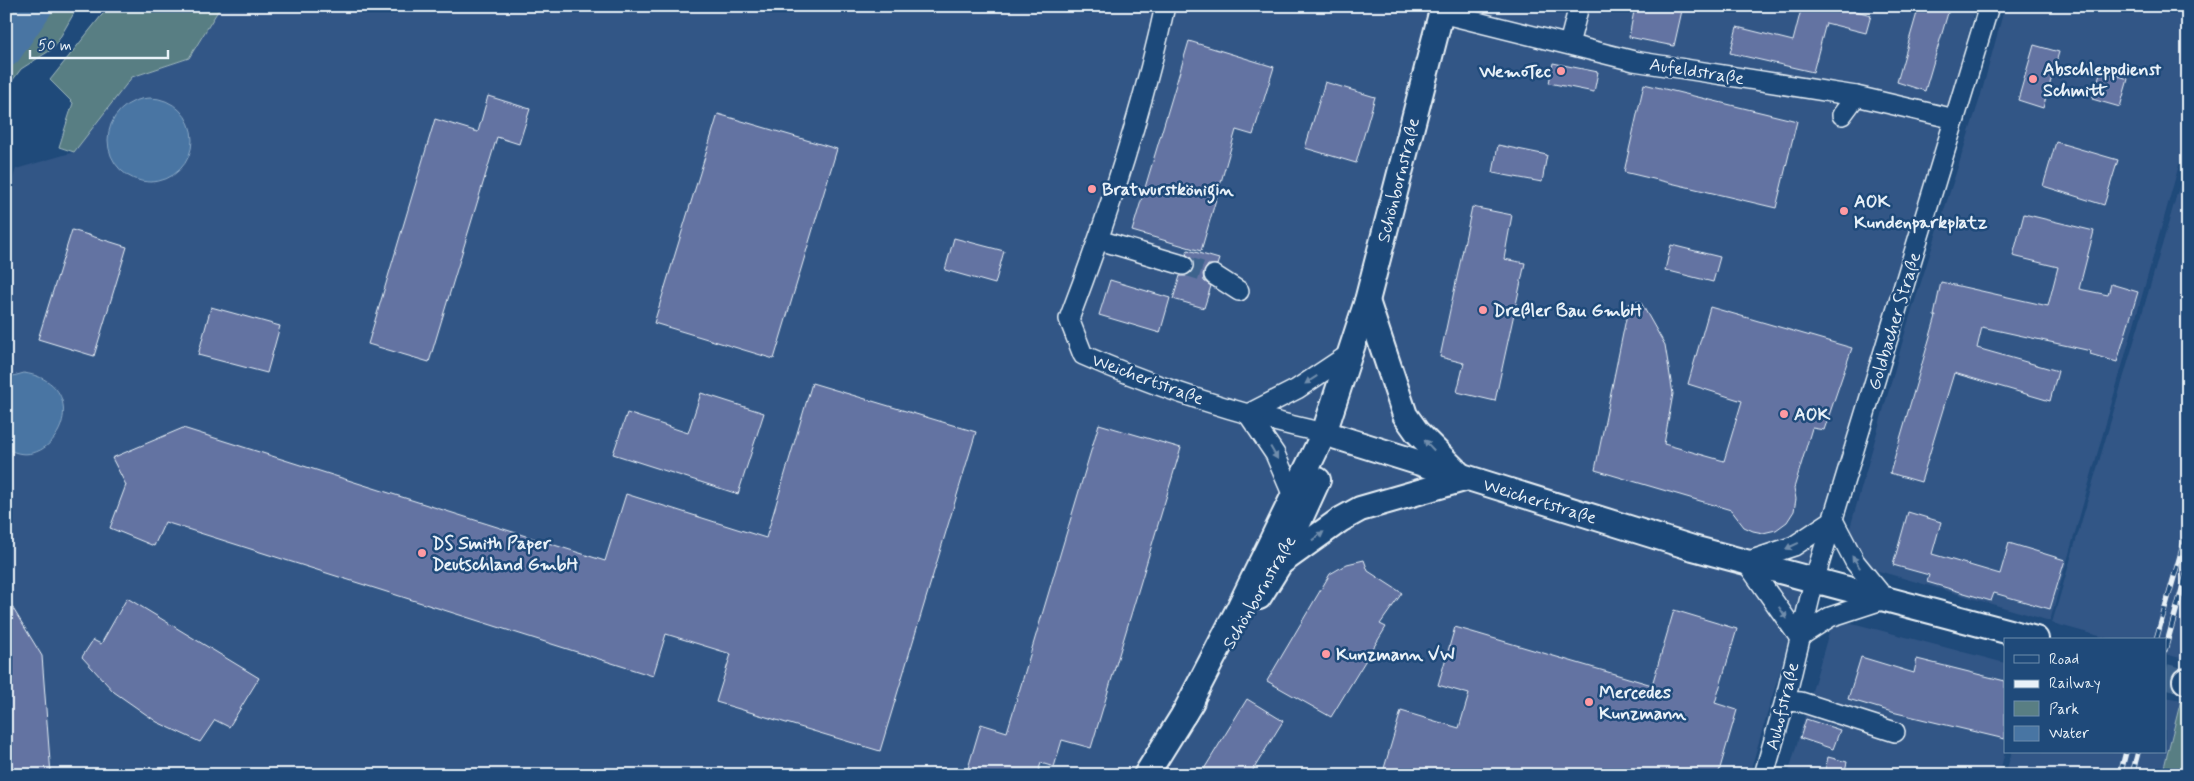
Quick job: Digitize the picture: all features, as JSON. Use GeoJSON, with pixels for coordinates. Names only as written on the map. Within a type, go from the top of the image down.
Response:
{"type":"FeatureCollection","features":[{"type":"Feature","properties":{"kind":"main road","name":"Schönbornstraße"},"geometry":{"type":"LineString","coordinates":[[1184,714],[1238,610],[1324,434],[1352,353],[1367,301],[1442,10]]}},
{"type":"Feature","properties":{"kind":"main road"},"geometry":{"type":"LineString","coordinates":[[1279,564],[1340,520],[1360,509],[1464,479],[1427,443],[1405,415],[1367,301]]}},
{"type":"Feature","properties":{"kind":"main road","name":"Schönbornstraße"},"geometry":{"type":"LineString","coordinates":[[1146,775],[1279,564],[1318,480],[1324,434]]}},
{"type":"Feature","properties":{"kind":"main road","name":"Weichertstraße"},"geometry":{"type":"LineString","coordinates":[[1324,434],[1464,479],[1746,562],[1814,580]]}},
{"type":"Feature","properties":{"kind":"main road"},"geometry":{"type":"LineString","coordinates":[[1814,580],[2032,638]]}},
{"type":"Feature","properties":{"kind":"street","name":"Weichertstraße"},"geometry":{"type":"LineString","coordinates":[[1165,6],[1127,150],[1099,240],[1068,319],[1083,356],[1124,374],[1248,414],[1324,434]]}},
{"type":"Feature","properties":{"kind":"street"},"geometry":{"type":"LineString","coordinates":[[1569,44],[1579,6]]}},
{"type":"Feature","properties":{"kind":"street","name":"Goldbacher Straße"},"geometry":{"type":"LineString","coordinates":[[1814,580],[1989,6]]}},
{"type":"Feature","properties":{"kind":"street","name":"Aufeldstraße"},"geometry":{"type":"LineString","coordinates":[[1442,10],[1634,61],[1856,96],[1955,119]]}},
{"type":"Feature","properties":{"kind":"street"},"geometry":{"type":"LineString","coordinates":[[1842,115],[1856,96]]}},
{"type":"Feature","properties":{"kind":"street"},"geometry":{"type":"LineString","coordinates":[[1099,240],[1183,265]]}},
{"type":"Feature","properties":{"kind":"street"},"geometry":{"type":"LineString","coordinates":[[1214,275],[1239,291]]}},
{"type":"Feature","properties":{"kind":"street"},"geometry":{"type":"LineString","coordinates":[[1293,496],[1278,460],[1248,414],[1297,390],[1352,353]]}},
{"type":"Feature","properties":{"kind":"street"},"geometry":{"type":"LineString","coordinates":[[1833,520],[1855,562],[1885,599],[1830,617],[1799,637],[1746,562],[1794,546],[1833,520]]}},
{"type":"Feature","properties":{"kind":"street","name":"Auhofstraße"},"geometry":{"type":"LineString","coordinates":[[1764,775],[1785,701],[1814,580]]}},
{"type":"Feature","properties":{"kind":"street"},"geometry":{"type":"LineString","coordinates":[[1785,701],[1801,702],[1895,732]]}},
{"type":"Feature","properties":{"kind":"shaded area"},"geometry":{"type":"Polygon","coordinates":[[[221,6],[1976,6],[1954,87],[1749,775],[6,775],[6,198],[16,169],[74,152],[132,77],[189,58],[221,6]]]}},
{"type":"Feature","properties":{"kind":"shaded area"},"geometry":{"type":"Polygon","coordinates":[[[2005,6],[2188,6],[2188,133],[2050,621],[1841,560],[1907,326],[1980,98],[2005,6]]]}},
{"type":"Feature","properties":{"kind":"shaded area"},"geometry":{"type":"Polygon","coordinates":[[[2188,156],[2188,660],[2166,654],[2166,638],[2107,638],[2052,623],[2188,156]]]}},
{"type":"Feature","properties":{"kind":"shaded area"},"geometry":{"type":"Polygon","coordinates":[[[1833,618],[2004,663],[2004,754],[1999,775],[1788,775],[1833,618]]]}},
{"type":"Feature","properties":{"kind":"shaded area"},"geometry":{"type":"Polygon","coordinates":[[[2166,697],[2181,700],[2162,775],[2005,775],[2011,754],[2166,754],[2166,697]]]}},
{"type":"Feature","properties":{"kind":"green space"},"geometry":{"type":"Polygon","coordinates":[[[6,6],[78,6],[54,48],[21,69],[6,89],[6,6]]]}},
{"type":"Feature","properties":{"kind":"green space"},"geometry":{"type":"Polygon","coordinates":[[[111,6],[221,6],[189,58],[132,77],[74,152],[59,147],[73,103],[50,80],[111,6]]]}},
{"type":"Feature","properties":{"kind":"green space"},"geometry":{"type":"Polygon","coordinates":[[[2181,700],[2188,702],[2188,775],[2162,775],[2181,700]]]}},
{"type":"Feature","properties":{"kind":"water"},"geometry":{"type":"Polygon","coordinates":[[[150,98],[166,101],[180,110],[189,124],[192,140],[189,156],[180,170],[166,179],[150,182],[134,179],[120,170],[111,156],[108,140],[111,124],[120,110],[134,101],[150,98]]]}},
{"type":"Feature","properties":{"kind":"water"},"geometry":{"type":"Polygon","coordinates":[[[24,373],[46,381],[59,394],[63,409],[61,426],[52,440],[39,450],[24,454],[6,448],[6,378],[24,373]]]}},
{"type":"Feature","properties":{"kind":"building"},"geometry":{"type":"Polygon","coordinates":[[[1635,6],[1683,6],[1674,46],[1629,37],[1635,6]]]}},
{"type":"Feature","properties":{"kind":"building"},"geometry":{"type":"Polygon","coordinates":[[[1802,6],[1837,6],[1871,15],[1866,33],[1826,23],[1813,72],[1730,53],[1737,27],[1793,41],[1802,6]]]}},
{"type":"Feature","properties":{"kind":"building"},"geometry":{"type":"Polygon","coordinates":[[[1919,6],[1950,6],[1925,91],[1897,82],[1919,6]]]}},
{"type":"Feature","properties":{"kind":"building"},"geometry":{"type":"Polygon","coordinates":[[[1189,41],[1274,67],[1253,135],[1236,130],[1201,251],[1132,231],[1189,41]]]}},
{"type":"Feature","properties":{"kind":"building"},"geometry":{"type":"Polygon","coordinates":[[[2034,45],[2059,52],[2043,108],[2018,100],[2034,45]]]}},
{"type":"Feature","properties":{"kind":"building"},"geometry":{"type":"Polygon","coordinates":[[[1553,63],[1598,72],[1594,92],[1549,83],[1553,63]]]}},
{"type":"Feature","properties":{"kind":"building"},"geometry":{"type":"Polygon","coordinates":[[[2101,70],[2128,79],[2120,107],[2092,99],[2101,70]]]}},
{"type":"Feature","properties":{"kind":"building"},"geometry":{"type":"Polygon","coordinates":[[[1325,82],[1375,97],[1356,163],[1305,148],[1325,82]]]}},
{"type":"Feature","properties":{"kind":"building"},"geometry":{"type":"Polygon","coordinates":[[[1644,84],[1797,121],[1776,208],[1624,172],[1644,84]]]}},
{"type":"Feature","properties":{"kind":"building"},"geometry":{"type":"Polygon","coordinates":[[[488,96],[530,109],[519,144],[497,137],[429,362],[368,344],[435,119],[478,132],[488,96]]]}},
{"type":"Feature","properties":{"kind":"building"},"geometry":{"type":"Polygon","coordinates":[[[718,114],[837,149],[774,359],[654,323],[718,114]]]}},
{"type":"Feature","properties":{"kind":"building"},"geometry":{"type":"Polygon","coordinates":[[[2056,142],[2118,160],[2104,205],[2043,186],[2056,142]]]}},
{"type":"Feature","properties":{"kind":"building"},"geometry":{"type":"Polygon","coordinates":[[[1498,145],[1547,155],[1542,182],[1493,173],[1498,145]]]}},
{"type":"Feature","properties":{"kind":"building","name":"Dreßler Bau GmbH"},"geometry":{"type":"Polygon","coordinates":[[[1472,207],[1512,215],[1504,259],[1525,263],[1495,401],[1457,392],[1464,363],[1440,357],[1472,207]]]}},
{"type":"Feature","properties":{"kind":"building"},"geometry":{"type":"Polygon","coordinates":[[[2024,214],[2094,231],[2079,289],[2108,295],[2111,284],[2138,292],[2117,362],[2090,354],[2091,351],[1982,327],[1977,348],[2058,371],[2050,401],[1954,373],[1921,482],[1890,473],[1936,316],[1934,316],[1941,282],[2048,306],[2058,267],[2013,256],[2024,214]]]}},
{"type":"Feature","properties":{"kind":"building"},"geometry":{"type":"Polygon","coordinates":[[[72,230],[127,247],[94,356],[38,339],[72,230]]]}},
{"type":"Feature","properties":{"kind":"building"},"geometry":{"type":"Polygon","coordinates":[[[954,238],[1004,251],[995,284],[945,270],[954,238]]]}},
{"type":"Feature","properties":{"kind":"building"},"geometry":{"type":"Polygon","coordinates":[[[1671,245],[1720,257],[1713,282],[1665,270],[1671,245]]]}},
{"type":"Feature","properties":{"kind":"building"},"geometry":{"type":"Polygon","coordinates":[[[1188,250],[1219,259],[1217,265],[1208,265],[1203,274],[1204,281],[1211,286],[1204,308],[1173,299],[1180,276],[1186,276],[1194,269],[1194,262],[1186,254],[1188,250]]]}},
{"type":"Feature","properties":{"kind":"building"},"geometry":{"type":"Polygon","coordinates":[[[1110,280],[1170,298],[1160,333],[1099,315],[1110,280]]]}},
{"type":"Feature","properties":{"kind":"building","name":"AOK"},"geometry":{"type":"Polygon","coordinates":[[[1640,301],[1665,345],[1673,394],[1664,444],[1724,461],[1742,401],[1688,384],[1710,307],[1852,348],[1824,430],[1812,428],[1794,488],[1796,499],[1794,511],[1787,522],[1776,530],[1763,533],[1753,531],[1744,527],[1731,510],[1595,470],[1629,304],[1640,301]]]}},
{"type":"Feature","properties":{"kind":"building"},"geometry":{"type":"Polygon","coordinates":[[[211,307],[280,326],[267,373],[198,355],[211,307]]]}},
{"type":"Feature","properties":{"kind":"building"},"geometry":{"type":"Polygon","coordinates":[[[812,383],[976,432],[880,751],[716,702],[731,654],[666,634],[653,676],[165,522],[154,546],[110,528],[126,485],[112,458],[183,428],[605,561],[626,494],[766,538],[812,383]]]}},
{"type":"Feature","properties":{"kind":"building"},"geometry":{"type":"Polygon","coordinates":[[[701,393],[764,413],[738,494],[613,454],[627,413],[688,433],[701,393]]]}},
{"type":"Feature","properties":{"kind":"building"},"geometry":{"type":"Polygon","coordinates":[[[1099,424],[1181,448],[1091,748],[1062,740],[1054,767],[1041,763],[1037,775],[966,775],[981,724],[1007,732],[1099,424]]]}},
{"type":"Feature","properties":{"kind":"building"},"geometry":{"type":"Polygon","coordinates":[[[1908,512],[1941,522],[1932,554],[2000,574],[2009,543],[2065,560],[2050,609],[1994,593],[1991,601],[1927,582],[1929,575],[1893,565],[1908,512]]]}},
{"type":"Feature","properties":{"kind":"building","name":"Kunzmann VW"},"geometry":{"type":"Polygon","coordinates":[[[1364,560],[1368,571],[1402,593],[1380,624],[1386,627],[1331,717],[1267,681],[1330,574],[1347,564],[1364,560]]]}},
{"type":"Feature","properties":{"kind":"building"},"geometry":{"type":"Polygon","coordinates":[[[6,597],[42,656],[51,775],[6,775],[6,597]]]}},
{"type":"Feature","properties":{"kind":"building"},"geometry":{"type":"Polygon","coordinates":[[[127,598],[259,678],[229,727],[215,720],[200,742],[157,722],[114,692],[82,657],[93,640],[101,644],[127,598]]]}},
{"type":"Feature","properties":{"kind":"building","name":"Mercedes Kunzmann"},"geometry":{"type":"Polygon","coordinates":[[[1674,610],[1737,629],[1715,703],[1737,710],[1718,775],[1382,775],[1401,711],[1459,728],[1469,694],[1438,685],[1455,627],[1652,685],[1674,610]]]}},
{"type":"Feature","properties":{"kind":"building"},"geometry":{"type":"Polygon","coordinates":[[[1861,657],[1914,673],[1917,659],[2004,681],[2004,739],[1892,712],[1848,699],[1861,657]]]}},
{"type":"Feature","properties":{"kind":"building"},"geometry":{"type":"Polygon","coordinates":[[[1247,699],[1283,721],[1250,775],[1214,775],[1204,769],[1247,699]]]}},
{"type":"Feature","properties":{"kind":"building"},"geometry":{"type":"Polygon","coordinates":[[[1806,719],[1840,730],[1833,749],[1800,738],[1806,719]]]}},
{"type":"Feature","properties":{"kind":"building"},"geometry":{"type":"Polygon","coordinates":[[[1828,757],[1847,762],[1844,775],[1824,775],[1828,757]]]}},
{"type":"Feature","properties":{"kind":"waterway"},"geometry":{"type":"LineString","coordinates":[[6,51],[37,6]]}},
{"type":"Feature","properties":{"kind":"tunnel"},"geometry":{"type":"LineString","coordinates":[[1183,265],[1214,275]]}},
{"type":"Feature","properties":{"kind":"tunnel"},"geometry":{"type":"LineString","coordinates":[[2166,676],[2185,681]]}},
{"type":"Feature","properties":{"kind":"railway"},"geometry":{"type":"LineString","coordinates":[[2157,638],[2188,528]]}},
{"type":"Feature","properties":{"kind":"railway"},"geometry":{"type":"LineString","coordinates":[[2166,646],[2188,568]]}},
{"type":"Feature","properties":{"kind":"railway"},"geometry":{"type":"LineString","coordinates":[[2120,775],[2125,754]]}},
{"type":"Feature","properties":{"kind":"railway"},"geometry":{"type":"LineString","coordinates":[[2132,775],[2137,754]]}},
{"type":"Feature","properties":{"kind":"place","name":"WemoTec"},"geometry":{"type":"Point","coordinates":[1561,71]}},
{"type":"Feature","properties":{"kind":"place","name":"Abschleppdienst Schmitt"},"geometry":{"type":"Point","coordinates":[2033,79]}},
{"type":"Feature","properties":{"kind":"place","name":"Bratwurstkönigin"},"geometry":{"type":"Point","coordinates":[1092,189]}},
{"type":"Feature","properties":{"kind":"place","name":"AOK Kundenparkplatz"},"geometry":{"type":"Point","coordinates":[1844,211]}},
{"type":"Feature","properties":{"kind":"place","name":"Dreßler Bau GmbH"},"geometry":{"type":"Point","coordinates":[1483,310]}},
{"type":"Feature","properties":{"kind":"place","name":"AOK"},"geometry":{"type":"Point","coordinates":[1784,414]}},
{"type":"Feature","properties":{"kind":"place","name":"DS Smith Paper Deutschland GmbH"},"geometry":{"type":"Point","coordinates":[422,553]}},
{"type":"Feature","properties":{"kind":"place","name":"Kunzmann VW"},"geometry":{"type":"Point","coordinates":[1326,654]}},
{"type":"Feature","properties":{"kind":"place","name":"Mercedes Kunzmann"},"geometry":{"type":"Point","coordinates":[1589,702]}}]}
